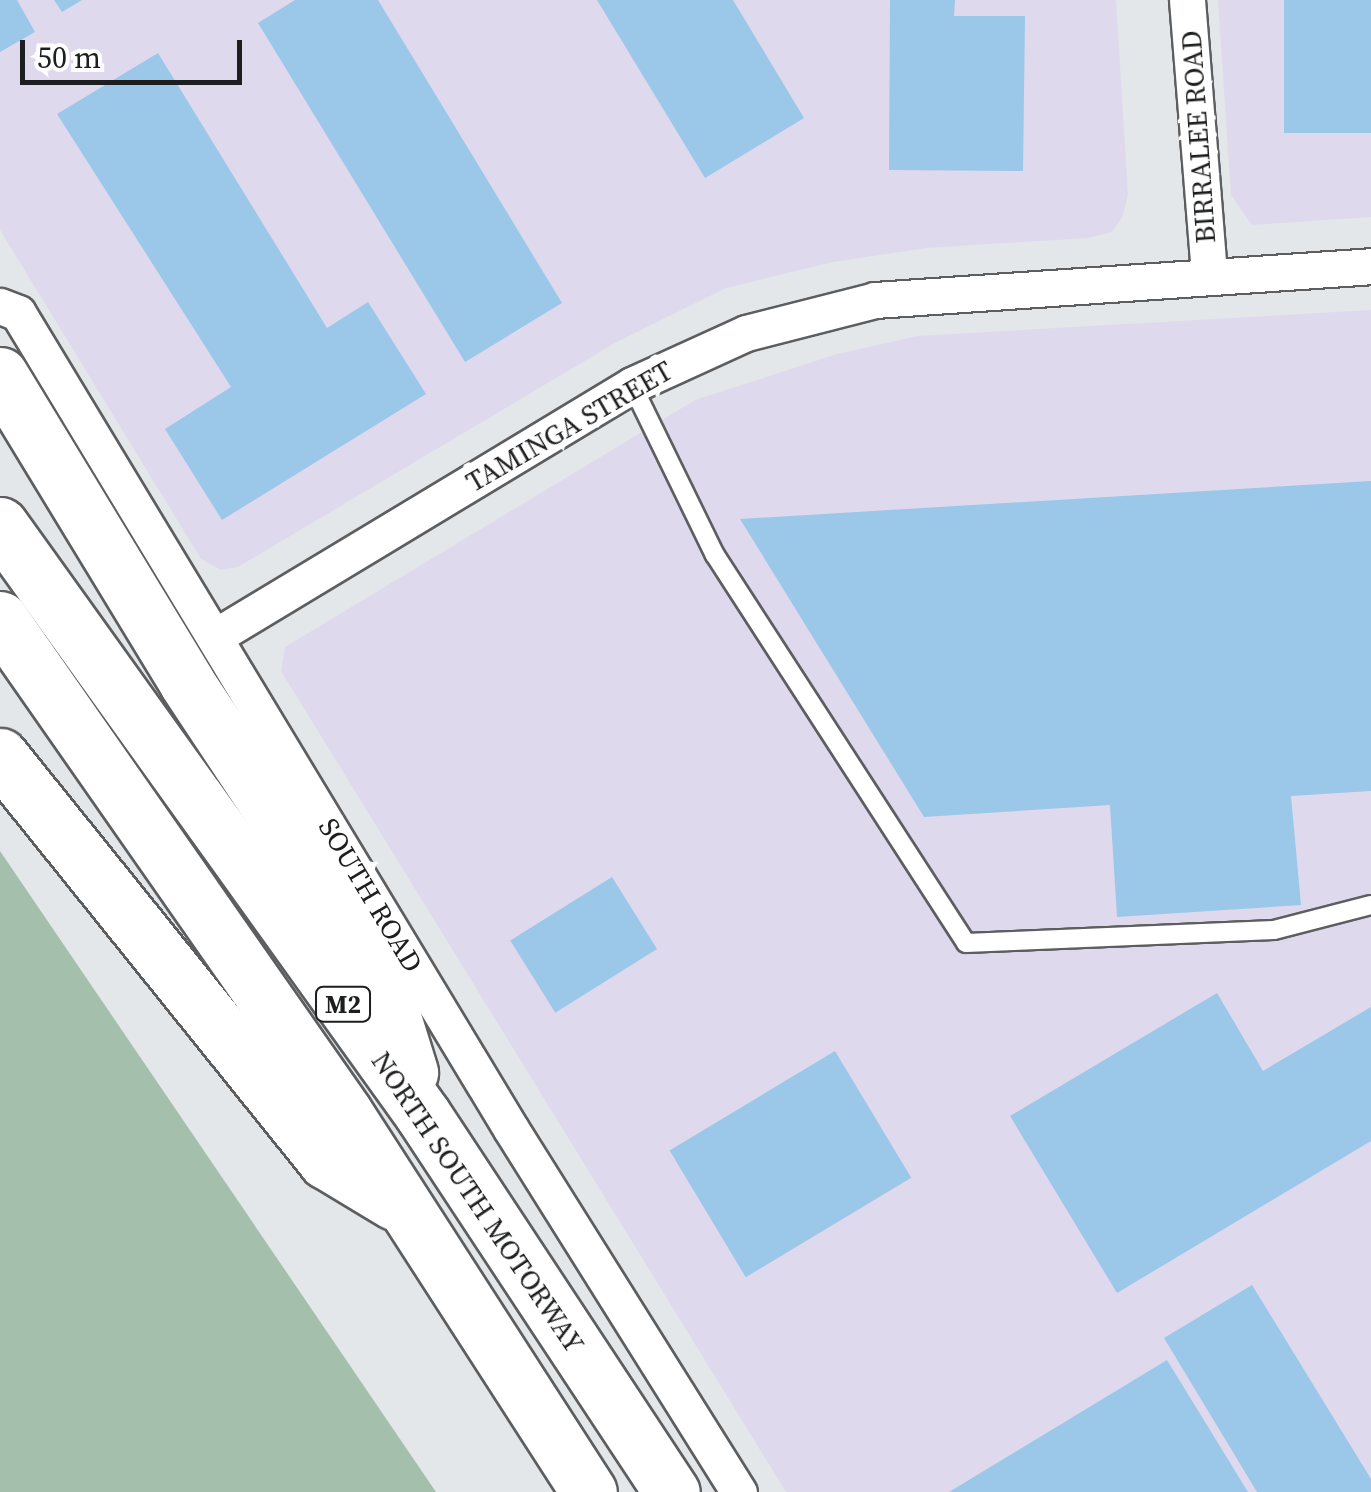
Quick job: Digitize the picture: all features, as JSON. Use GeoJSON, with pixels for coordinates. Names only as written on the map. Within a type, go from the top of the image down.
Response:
{"type":"FeatureCollection","features":[{"type":"Feature","properties":{"kind":"highway"},"geometry":{"type":"LineString","coordinates":[[0,375],[186,683],[380,975],[423,1116]]}},
{"type":"Feature","properties":{"kind":"highway","name":"NORTH SOUTH MOTORWAY"},"geometry":{"type":"LineString","coordinates":[[0,524],[423,1116],[672,1492]]}},
{"type":"Feature","properties":{"kind":"highway","name":"M2"},"geometry":{"type":"LineString","coordinates":[[0,619],[410,1211],[588,1492]]}},
{"type":"Feature","properties":{"kind":"highway"},"geometry":{"type":"LineString","coordinates":[[0,756],[326,1161],[410,1211]]}},
{"type":"Feature","properties":{"kind":"street","name":"BIRRALEE ROAD"},"geometry":{"type":"LineString","coordinates":[[1187,0],[1208,274]]}},
{"type":"Feature","properties":{"kind":"street","name":"TAMINGA STREET"},"geometry":{"type":"LineString","coordinates":[[216,636],[632,385],[746,334],[876,300],[1208,274],[1371,266]]}},
{"type":"Feature","properties":{"kind":"street","name":"SOUTH ROAD"},"geometry":{"type":"LineString","coordinates":[[0,306],[18,313],[511,1129],[739,1492]]}},
{"type":"Feature","properties":{"kind":"lane"},"geometry":{"type":"LineString","coordinates":[[632,385],[715,556],[966,943],[1274,930],[1371,905]]}},
{"type":"Feature","properties":{"kind":"shaded area"},"geometry":{"type":"Polygon","coordinates":[[[0,0],[1116,0],[1128,195],[1122,218],[1112,232],[1088,238],[927,248],[833,262],[726,288],[615,343],[238,567],[221,570],[201,559],[0,230],[0,0]]]}},
{"type":"Feature","properties":{"kind":"shaded area"},"geometry":{"type":"Polygon","coordinates":[[[1218,0],[1371,0],[1371,217],[1252,225],[1231,195],[1218,0]]]}},
{"type":"Feature","properties":{"kind":"shaded area"},"geometry":{"type":"Polygon","coordinates":[[[1371,310],[1371,1492],[786,1492],[281,671],[285,647],[695,400],[837,354],[917,336],[1371,310]]]}},
{"type":"Feature","properties":{"kind":"green space"},"geometry":{"type":"Polygon","coordinates":[[[0,851],[436,1492],[0,1492],[0,851]]]}},
{"type":"Feature","properties":{"kind":"building"},"geometry":{"type":"Polygon","coordinates":[[[0,0],[17,0],[35,32],[0,52],[0,0]]]}},
{"type":"Feature","properties":{"kind":"building"},"geometry":{"type":"Polygon","coordinates":[[[54,0],[82,0],[62,12],[54,0]]]}},
{"type":"Feature","properties":{"kind":"building"},"geometry":{"type":"Polygon","coordinates":[[[295,0],[378,0],[562,303],[465,362],[258,23],[295,0]]]}},
{"type":"Feature","properties":{"kind":"building"},"geometry":{"type":"Polygon","coordinates":[[[597,0],[733,0],[804,118],[705,178],[597,0]]]}},
{"type":"Feature","properties":{"kind":"building"},"geometry":{"type":"Polygon","coordinates":[[[890,0],[955,0],[954,16],[1025,16],[1023,171],[889,170],[890,0]]]}},
{"type":"Feature","properties":{"kind":"building"},"geometry":{"type":"Polygon","coordinates":[[[1284,0],[1371,0],[1371,133],[1284,133],[1284,0]]]}},
{"type":"Feature","properties":{"kind":"building"},"geometry":{"type":"Polygon","coordinates":[[[158,53],[327,328],[368,302],[426,394],[222,520],[165,429],[231,387],[57,114],[158,53]]]}},
{"type":"Feature","properties":{"kind":"building"},"geometry":{"type":"Polygon","coordinates":[[[1371,481],[1371,791],[1291,796],[1301,905],[1117,917],[1110,805],[924,817],[740,519],[1371,481]]]}},
{"type":"Feature","properties":{"kind":"building"},"geometry":{"type":"Polygon","coordinates":[[[612,877],[657,949],[555,1013],[510,941],[612,877]]]}},
{"type":"Feature","properties":{"kind":"building"},"geometry":{"type":"Polygon","coordinates":[[[1217,993],[1263,1071],[1371,1007],[1371,1141],[1117,1293],[1010,1116],[1217,993]]]}},
{"type":"Feature","properties":{"kind":"building"},"geometry":{"type":"Polygon","coordinates":[[[835,1051],[911,1178],[746,1277],[670,1150],[835,1051]]]}},
{"type":"Feature","properties":{"kind":"building"},"geometry":{"type":"Polygon","coordinates":[[[1252,1285],[1371,1479],[1371,1492],[1257,1492],[1164,1338],[1252,1285]]]}},
{"type":"Feature","properties":{"kind":"building"},"geometry":{"type":"Polygon","coordinates":[[[1167,1360],[1248,1492],[949,1492],[1167,1360]]]}}]}
